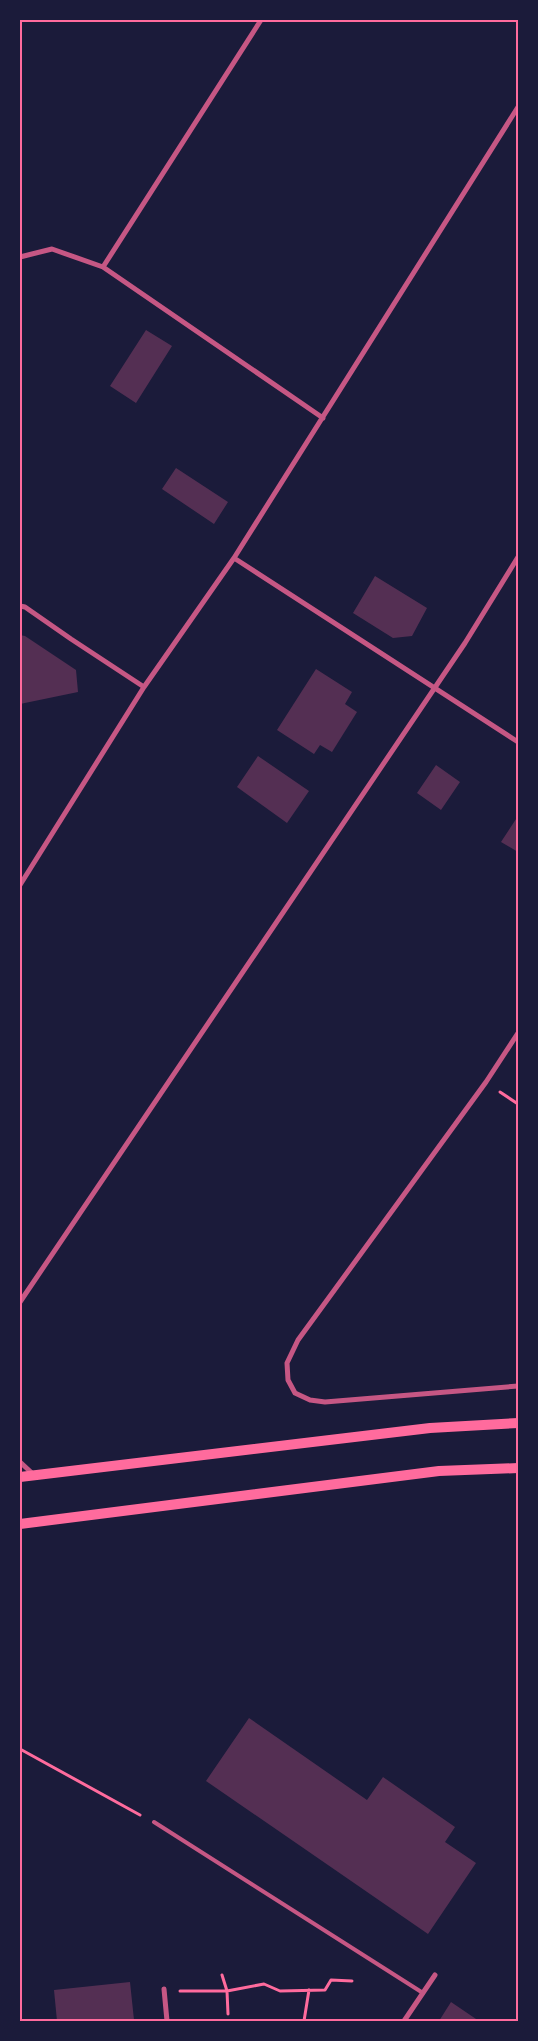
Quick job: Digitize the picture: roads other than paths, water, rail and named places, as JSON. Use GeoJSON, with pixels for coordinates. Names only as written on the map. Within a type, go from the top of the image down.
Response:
{"type":"FeatureCollection","features":[{"type":"Feature","properties":{"kind":"main road"},"geometry":{"type":"LineString","coordinates":[[20,1477],[430,1428],[518,1423]]}},
{"type":"Feature","properties":{"kind":"main road"},"geometry":{"type":"LineString","coordinates":[[20,1524],[439,1471],[518,1468]]}},
{"type":"Feature","properties":{"kind":"street"},"geometry":{"type":"LineString","coordinates":[[104,266],[261,20]]}},
{"type":"Feature","properties":{"kind":"street"},"geometry":{"type":"LineString","coordinates":[[20,885],[144,687],[234,558],[518,107]]}},
{"type":"Feature","properties":{"kind":"street"},"geometry":{"type":"LineString","coordinates":[[20,258],[52,249],[104,266],[323,418]]}},
{"type":"Feature","properties":{"kind":"street"},"geometry":{"type":"LineString","coordinates":[[20,1302],[465,643],[518,557]]}},
{"type":"Feature","properties":{"kind":"street"},"geometry":{"type":"LineString","coordinates":[[234,558],[518,742]]}},
{"type":"Feature","properties":{"kind":"street"},"geometry":{"type":"LineString","coordinates":[[20,606],[25,607],[71,640],[144,687]]}},
{"type":"Feature","properties":{"kind":"street"},"geometry":{"type":"LineString","coordinates":[[518,1033],[480,1090],[298,1340],[287,1363],[288,1380],[295,1392],[310,1400],[325,1402],[518,1386]]}},
{"type":"Feature","properties":{"kind":"street"},"geometry":{"type":"LineString","coordinates":[[20,1462],[34,1475]]}},
{"type":"Feature","properties":{"kind":"street"},"geometry":{"type":"LineString","coordinates":[[404,2021],[435,1975]]}},
{"type":"Feature","properties":{"kind":"street"},"geometry":{"type":"LineString","coordinates":[[164,1989],[167,2021]]}},
{"type":"Feature","properties":{"kind":"lane"},"geometry":{"type":"LineString","coordinates":[[154,1822],[423,1993]]}}]}
